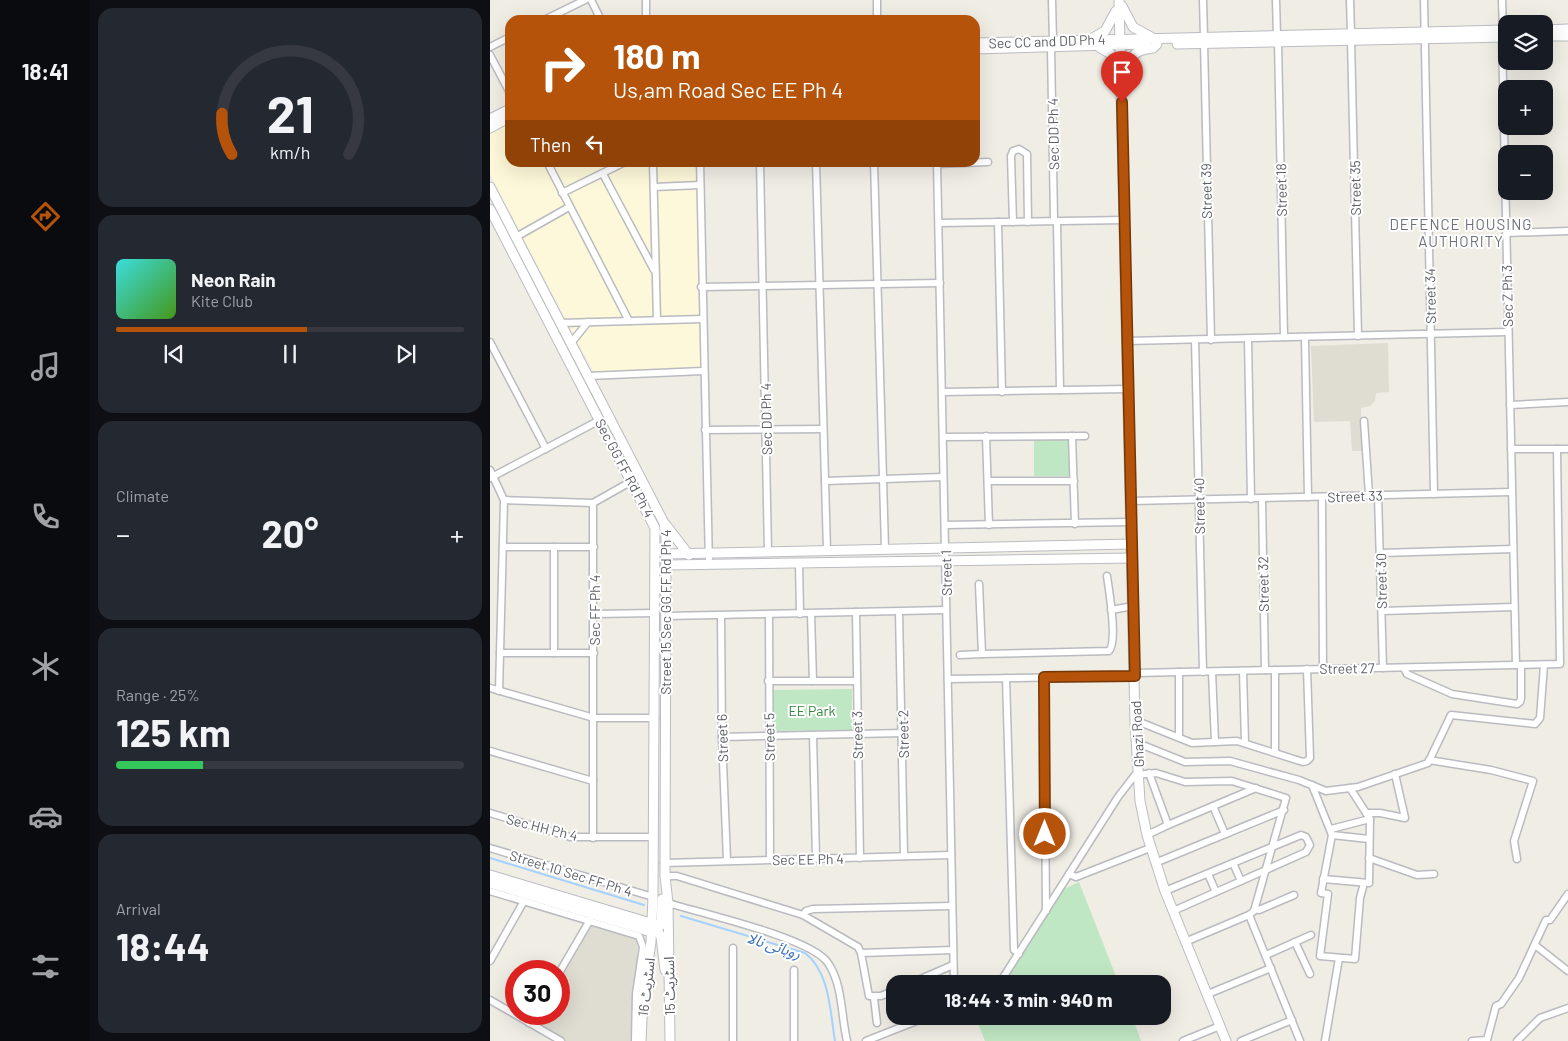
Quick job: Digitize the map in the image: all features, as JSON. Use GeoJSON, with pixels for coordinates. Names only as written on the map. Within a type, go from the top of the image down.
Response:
{"type":"FeatureCollection","features":[{"type":"Feature","properties":{"kind":"main road"},"geometry":{"type":"LineString","coordinates":[[1120,3],[1133,27],[1156,41],[1153,48],[1141,49],[1135,53],[1122,76]]}},
{"type":"Feature","properties":{"kind":"main road"},"geometry":{"type":"LineString","coordinates":[[1120,3],[1106,31],[1093,43],[1111,54],[1122,76]]}},
{"type":"Feature","properties":{"kind":"main road","name":"Ghazi Road"},"geometry":{"type":"LineString","coordinates":[[1120,3],[1135,723],[1138,774],[1150,848],[1185,942],[1226,1041]]}},
{"type":"Feature","properties":{"kind":"main road"},"geometry":{"type":"LineString","coordinates":[[1553,30],[1568,29]]}},
{"type":"Feature","properties":{"kind":"main road","name":"Sec CC and DD Ph 4"},"geometry":{"type":"LineString","coordinates":[[980,43],[1052,44],[1498,34]]}},
{"type":"Feature","properties":{"kind":"main road"},"geometry":{"type":"LineString","coordinates":[[1553,36],[1568,36]]}},
{"type":"Feature","properties":{"kind":"main road","name":"Sec CC and DD Ph 4"},"geometry":{"type":"LineString","coordinates":[[980,49],[1052,44]]}},
{"type":"Feature","properties":{"kind":"main road"},"geometry":{"type":"LineString","coordinates":[[490,119],[505,112]]}},
{"type":"Feature","properties":{"kind":"main road"},"geometry":{"type":"LineString","coordinates":[[490,128],[505,120]]}},
{"type":"Feature","properties":{"kind":"main road","name":"Street 15 Sec GG FF Rd Ph 4"},"geometry":{"type":"LineString","coordinates":[[490,187],[664,523],[666,554],[664,876],[668,903],[668,930]]}},
{"type":"Feature","properties":{"kind":"main road","name":"Sec GG FF Rd Ph 4"},"geometry":{"type":"LineString","coordinates":[[490,209],[492,219],[600,420],[655,528],[653,928]]}},
{"type":"Feature","properties":{"kind":"main road"},"geometry":{"type":"LineString","coordinates":[[564,352],[572,345]]}},
{"type":"Feature","properties":{"kind":"main road"},"geometry":{"type":"LineString","coordinates":[[664,523],[689,555]]}},
{"type":"Feature","properties":{"kind":"main road"},"geometry":{"type":"LineString","coordinates":[[666,554],[708,555],[884,548],[1132,544]]}},
{"type":"Feature","properties":{"kind":"main road"},"geometry":{"type":"LineString","coordinates":[[666,565],[1132,558]]}},
{"type":"Feature","properties":{"kind":"main road"},"geometry":{"type":"LineString","coordinates":[[490,874],[653,928]]}},
{"type":"Feature","properties":{"kind":"main road"},"geometry":{"type":"LineString","coordinates":[[490,883],[509,893],[653,928]]}},
{"type":"Feature","properties":{"kind":"main road"},"geometry":{"type":"LineString","coordinates":[[653,928],[661,922],[665,887]]}},
{"type":"Feature","properties":{"kind":"main road"},"geometry":{"type":"LineString","coordinates":[[653,928],[669,982]]}},
{"type":"Feature","properties":{"kind":"main road","name":"اسٹریٹ 16"},"geometry":{"type":"LineString","coordinates":[[641,1041],[643,997],[653,928]]}},
{"type":"Feature","properties":{"kind":"main road","name":"اسٹریٹ 15"},"geometry":{"type":"LineString","coordinates":[[668,930],[670,1041]]}},
{"type":"Feature","properties":{"kind":"street"},"geometry":{"type":"LineString","coordinates":[[554,15],[585,0]]}},
{"type":"Feature","properties":{"kind":"street"},"geometry":{"type":"LineString","coordinates":[[591,0],[598,15]]}},
{"type":"Feature","properties":{"kind":"street"},"geometry":{"type":"LineString","coordinates":[[646,0],[646,15]]}},
{"type":"Feature","properties":{"kind":"street"},"geometry":{"type":"LineString","coordinates":[[877,0],[877,15]]}},
{"type":"Feature","properties":{"kind":"street","name":"Sec DD Ph 4"},"geometry":{"type":"LineString","coordinates":[[1052,0],[1060,390]]}},
{"type":"Feature","properties":{"kind":"street","name":"Street 39"},"geometry":{"type":"LineString","coordinates":[[1203,0],[1210,340]]}},
{"type":"Feature","properties":{"kind":"street","name":"Street 18"},"geometry":{"type":"LineString","coordinates":[[1276,0],[1284,337]]}},
{"type":"Feature","properties":{"kind":"street","name":"Street 35"},"geometry":{"type":"LineString","coordinates":[[1350,0],[1358,336]]}},
{"type":"Feature","properties":{"kind":"street","name":"Street 34"},"geometry":{"type":"LineString","coordinates":[[1424,0],[1434,494]]}},
{"type":"Feature","properties":{"kind":"street","name":"Sec Z Ph 3"},"geometry":{"type":"LineString","coordinates":[[1502,0],[1503,15]]}},
{"type":"Feature","properties":{"kind":"street"},"geometry":{"type":"LineString","coordinates":[[490,47],[505,40]]}},
{"type":"Feature","properties":{"kind":"street"},"geometry":{"type":"LineString","coordinates":[[490,55],[505,84]]}},
{"type":"Feature","properties":{"kind":"street","name":"Sec Z Ph 3"},"geometry":{"type":"LineString","coordinates":[[1404,668],[1407,674],[1452,694],[1517,704],[1520,702],[1519,665],[1513,607],[1512,492],[1507,332],[1504,70]]}},
{"type":"Feature","properties":{"kind":"street"},"geometry":{"type":"LineString","coordinates":[[1013,222],[1011,156],[1015,150],[1019,149],[1026,154],[1028,222]]}},
{"type":"Feature","properties":{"kind":"street"},"geometry":{"type":"LineString","coordinates":[[980,162],[988,162]]}},
{"type":"Feature","properties":{"kind":"street"},"geometry":{"type":"LineString","coordinates":[[549,167],[629,321]]}},
{"type":"Feature","properties":{"kind":"street"},"geometry":{"type":"LineString","coordinates":[[562,194],[616,167]]}},
{"type":"Feature","properties":{"kind":"street"},"geometry":{"type":"LineString","coordinates":[[653,167],[657,320]]}},
{"type":"Feature","properties":{"kind":"street"},"geometry":{"type":"LineString","coordinates":[[700,167],[701,287],[709,565]]}},
{"type":"Feature","properties":{"kind":"street","name":"Sec DD Ph 4"},"geometry":{"type":"LineString","coordinates":[[760,167],[768,552]]}},
{"type":"Feature","properties":{"kind":"street"},"geometry":{"type":"LineString","coordinates":[[816,167],[826,551]]}},
{"type":"Feature","properties":{"kind":"street"},"geometry":{"type":"LineString","coordinates":[[874,167],[879,283],[881,479],[884,548]]}},
{"type":"Feature","properties":{"kind":"street","name":"Street 1"},"geometry":{"type":"LineString","coordinates":[[937,167],[954,975]]}},
{"type":"Feature","properties":{"kind":"street"},"geometry":{"type":"LineString","coordinates":[[603,174],[655,271]]}},
{"type":"Feature","properties":{"kind":"street"},"geometry":{"type":"LineString","coordinates":[[654,187],[700,186]]}},
{"type":"Feature","properties":{"kind":"street"},"geometry":{"type":"LineString","coordinates":[[516,237],[569,207]]}},
{"type":"Feature","properties":{"kind":"street"},"geometry":{"type":"LineString","coordinates":[[492,219],[504,213]]}},
{"type":"Feature","properties":{"kind":"street"},"geometry":{"type":"LineString","coordinates":[[938,222],[1124,220]]}},
{"type":"Feature","properties":{"kind":"street"},"geometry":{"type":"LineString","coordinates":[[998,222],[1002,392]]}},
{"type":"Feature","properties":{"kind":"street"},"geometry":{"type":"LineString","coordinates":[[1506,233],[1568,231]]}},
{"type":"Feature","properties":{"kind":"street"},"geometry":{"type":"LineString","coordinates":[[701,287],[940,283]]}},
{"type":"Feature","properties":{"kind":"street"},"geometry":{"type":"LineString","coordinates":[[561,323],[702,320]]}},
{"type":"Feature","properties":{"kind":"street"},"geometry":{"type":"LineString","coordinates":[[572,345],[588,322]]}},
{"type":"Feature","properties":{"kind":"street"},"geometry":{"type":"LineString","coordinates":[[1127,341],[1507,332]]}},
{"type":"Feature","properties":{"kind":"street"},"geometry":{"type":"LineString","coordinates":[[1305,338],[1308,497]]}},
{"type":"Feature","properties":{"kind":"street"},"geometry":{"type":"LineString","coordinates":[[1248,339],[1251,499]]}},
{"type":"Feature","properties":{"kind":"street","name":"Street 40"},"geometry":{"type":"LineString","coordinates":[[1195,340],[1204,672]]}},
{"type":"Feature","properties":{"kind":"street"},"geometry":{"type":"LineString","coordinates":[[490,342],[546,449]]}},
{"type":"Feature","properties":{"kind":"street"},"geometry":{"type":"LineString","coordinates":[[588,376],[703,371]]}},
{"type":"Feature","properties":{"kind":"street"},"geometry":{"type":"LineString","coordinates":[[943,392],[1128,389]]}},
{"type":"Feature","properties":{"kind":"street"},"geometry":{"type":"LineString","coordinates":[[1510,405],[1568,402]]}},
{"type":"Feature","properties":{"kind":"street"},"geometry":{"type":"LineString","coordinates":[[499,691],[504,500],[491,475],[546,449],[600,420]]}},
{"type":"Feature","properties":{"kind":"street"},"geometry":{"type":"LineString","coordinates":[[1364,422],[1368,495]]}},
{"type":"Feature","properties":{"kind":"street"},"geometry":{"type":"LineString","coordinates":[[705,430],[823,429]]}},
{"type":"Feature","properties":{"kind":"street"},"geometry":{"type":"LineString","coordinates":[[944,436],[1085,436]]}},
{"type":"Feature","properties":{"kind":"street"},"geometry":{"type":"LineString","coordinates":[[986,436],[989,525]]}},
{"type":"Feature","properties":{"kind":"street"},"geometry":{"type":"LineString","coordinates":[[1072,436],[1074,524]]}},
{"type":"Feature","properties":{"kind":"street","name":"Street 27"},"geometry":{"type":"LineString","coordinates":[[948,680],[1179,672],[1560,664],[1557,449]]}},
{"type":"Feature","properties":{"kind":"street"},"geometry":{"type":"LineString","coordinates":[[1511,450],[1568,449]]}},
{"type":"Feature","properties":{"kind":"street"},"geometry":{"type":"LineString","coordinates":[[825,481],[943,477]]}},
{"type":"Feature","properties":{"kind":"street"},"geometry":{"type":"LineString","coordinates":[[504,500],[592,503],[632,481]]}},
{"type":"Feature","properties":{"kind":"street"},"geometry":{"type":"LineString","coordinates":[[988,481],[1074,481]]}},
{"type":"Feature","properties":{"kind":"street","name":"Street 33"},"geometry":{"type":"LineString","coordinates":[[1131,501],[1512,492]]}},
{"type":"Feature","properties":{"kind":"street","name":"Street 30"},"geometry":{"type":"LineString","coordinates":[[1378,495],[1382,668]]}},
{"type":"Feature","properties":{"kind":"street"},"geometry":{"type":"LineString","coordinates":[[1322,496],[1323,669]]}},
{"type":"Feature","properties":{"kind":"street","name":"Street 32"},"geometry":{"type":"LineString","coordinates":[[1262,499],[1265,670]]}},
{"type":"Feature","properties":{"kind":"street","name":"Sec FF Ph 4"},"geometry":{"type":"LineString","coordinates":[[592,503],[594,547],[593,838]]}},
{"type":"Feature","properties":{"kind":"street"},"geometry":{"type":"LineString","coordinates":[[945,525],[1131,522]]}},
{"type":"Feature","properties":{"kind":"street"},"geometry":{"type":"LineString","coordinates":[[503,547],[594,547]]}},
{"type":"Feature","properties":{"kind":"street"},"geometry":{"type":"LineString","coordinates":[[554,547],[554,653]]}},
{"type":"Feature","properties":{"kind":"street"},"geometry":{"type":"LineString","coordinates":[[1380,553],[1513,549]]}},
{"type":"Feature","properties":{"kind":"street"},"geometry":{"type":"LineString","coordinates":[[799,563],[800,614]]}},
{"type":"Feature","properties":{"kind":"street"},"geometry":{"type":"LineString","coordinates":[[960,655],[1109,651],[1112,646],[1111,610],[1107,576]]}},
{"type":"Feature","properties":{"kind":"street"},"geometry":{"type":"LineString","coordinates":[[979,584],[982,654]]}},
{"type":"Feature","properties":{"kind":"street"},"geometry":{"type":"LineString","coordinates":[[1111,610],[1133,606]]}},
{"type":"Feature","properties":{"kind":"street"},"geometry":{"type":"LineString","coordinates":[[1382,611],[1513,607]]}},
{"type":"Feature","properties":{"kind":"street"},"geometry":{"type":"LineString","coordinates":[[666,616],[946,610]]}},
{"type":"Feature","properties":{"kind":"street","name":"Street 3"},"geometry":{"type":"LineString","coordinates":[[856,612],[860,858]]}},
{"type":"Feature","properties":{"kind":"street","name":"Street 2"},"geometry":{"type":"LineString","coordinates":[[899,612],[903,733],[904,856]]}},
{"type":"Feature","properties":{"kind":"street"},"geometry":{"type":"LineString","coordinates":[[594,614],[655,613]]}},
{"type":"Feature","properties":{"kind":"street"},"geometry":{"type":"LineString","coordinates":[[811,614],[813,681]]}},
{"type":"Feature","properties":{"kind":"street","name":"Street 5"},"geometry":{"type":"LineString","coordinates":[[768,615],[770,859]]}},
{"type":"Feature","properties":{"kind":"street","name":"Street 6"},"geometry":{"type":"LineString","coordinates":[[721,616],[722,737],[727,860]]}},
{"type":"Feature","properties":{"kind":"street"},"geometry":{"type":"LineString","coordinates":[[500,653],[594,654]]}},
{"type":"Feature","properties":{"kind":"street"},"geometry":{"type":"LineString","coordinates":[[1136,747],[1145,746],[1185,762],[1230,761],[1266,770],[1326,791],[1350,788],[1428,763],[1451,715],[1535,724],[1540,718],[1544,665]]}},
{"type":"Feature","properties":{"kind":"street"},"geometry":{"type":"LineString","coordinates":[[1135,723],[1142,723],[1192,743],[1245,743],[1303,762],[1310,758],[1307,669]]}},
{"type":"Feature","properties":{"kind":"street"},"geometry":{"type":"LineString","coordinates":[[1275,670],[1275,752]]}},
{"type":"Feature","properties":{"kind":"street"},"geometry":{"type":"LineString","coordinates":[[1243,671],[1245,743]]}},
{"type":"Feature","properties":{"kind":"street"},"geometry":{"type":"LineString","coordinates":[[1179,672],[1179,737]]}},
{"type":"Feature","properties":{"kind":"street"},"geometry":{"type":"LineString","coordinates":[[1212,672],[1215,742]]}},
{"type":"Feature","properties":{"kind":"street"},"geometry":{"type":"LineString","coordinates":[[1044,677],[1046,912]]}},
{"type":"Feature","properties":{"kind":"street"},"geometry":{"type":"LineString","coordinates":[[1006,678],[1014,950],[1019,954]]}},
{"type":"Feature","properties":{"kind":"street"},"geometry":{"type":"LineString","coordinates":[[768,681],[856,681]]}},
{"type":"Feature","properties":{"kind":"street"},"geometry":{"type":"LineString","coordinates":[[490,688],[594,718],[655,718]]}},
{"type":"Feature","properties":{"kind":"street"},"geometry":{"type":"LineString","coordinates":[[722,737],[903,733]]}},
{"type":"Feature","properties":{"kind":"street"},"geometry":{"type":"LineString","coordinates":[[813,735],[816,858]]}},
{"type":"Feature","properties":{"kind":"street"},"geometry":{"type":"LineString","coordinates":[[490,751],[593,781]]}},
{"type":"Feature","properties":{"kind":"street"},"geometry":{"type":"LineString","coordinates":[[1429,760],[1491,770],[1533,781],[1514,840],[1517,859]]}},
{"type":"Feature","properties":{"kind":"street"},"geometry":{"type":"LineString","coordinates":[[1005,975],[1118,797],[1132,778],[1138,774],[1160,774],[1185,782],[1232,781],[1286,798],[1255,909],[1249,915],[1185,942]]}},
{"type":"Feature","properties":{"kind":"street"},"geometry":{"type":"LineString","coordinates":[[1149,774],[1168,825]]}},
{"type":"Feature","properties":{"kind":"street"},"geometry":{"type":"LineString","coordinates":[[1331,832],[1368,816],[1380,813],[1406,818],[1395,774]]}},
{"type":"Feature","properties":{"kind":"street"},"geometry":{"type":"LineString","coordinates":[[1312,785],[1331,832],[1321,893],[1328,894],[1325,931],[1322,931],[1320,956],[1355,959],[1360,898],[1364,883]]}},
{"type":"Feature","properties":{"kind":"street"},"geometry":{"type":"LineString","coordinates":[[1147,835],[1256,788]]}},
{"type":"Feature","properties":{"kind":"street"},"geometry":{"type":"LineString","coordinates":[[1323,879],[1369,883],[1368,816],[1350,788]]}},
{"type":"Feature","properties":{"kind":"street"},"geometry":{"type":"LineString","coordinates":[[1213,806],[1225,834]]}},
{"type":"Feature","properties":{"kind":"street"},"geometry":{"type":"LineString","coordinates":[[1155,863],[1284,810]]}},
{"type":"Feature","properties":{"kind":"street","name":"Sec HH Ph 4"},"geometry":{"type":"LineString","coordinates":[[490,813],[570,837],[654,837]]}},
{"type":"Feature","properties":{"kind":"street"},"geometry":{"type":"LineString","coordinates":[[1331,832],[1369,839]]}},
{"type":"Feature","properties":{"kind":"street"},"geometry":{"type":"LineString","coordinates":[[1165,891],[1301,835],[1306,837],[1310,844],[1306,852],[1173,911]]}},
{"type":"Feature","properties":{"kind":"street","name":"Street 10 Sec FF Ph 4"},"geometry":{"type":"LineString","coordinates":[[490,848],[653,897]]}},
{"type":"Feature","properties":{"kind":"street"},"geometry":{"type":"LineString","coordinates":[[1069,874],[1076,877],[1150,848]]}},
{"type":"Feature","properties":{"kind":"street","name":"Sec EE Ph 4"},"geometry":{"type":"LineString","coordinates":[[664,862],[951,855]]}},
{"type":"Feature","properties":{"kind":"street"},"geometry":{"type":"LineString","coordinates":[[1369,858],[1417,875],[1434,874]]}},
{"type":"Feature","properties":{"kind":"street"},"geometry":{"type":"LineString","coordinates":[[1233,863],[1241,881]]}},
{"type":"Feature","properties":{"kind":"street"},"geometry":{"type":"LineString","coordinates":[[1208,874],[1216,892]]}},
{"type":"Feature","properties":{"kind":"street"},"geometry":{"type":"LineString","coordinates":[[664,876],[676,876],[803,915],[851,940],[861,953],[869,996],[874,998],[886,993]]}},
{"type":"Feature","properties":{"kind":"street"},"geometry":{"type":"LineString","coordinates":[[490,890],[509,893],[524,901],[633,933],[642,941],[636,994],[635,1041]]}},
{"type":"Feature","properties":{"kind":"street"},"geometry":{"type":"LineString","coordinates":[[1472,1041],[1487,1040],[1496,1006],[1501,1004],[1519,978],[1546,920],[1550,920],[1568,894]]}},
{"type":"Feature","properties":{"kind":"street"},"geometry":{"type":"LineString","coordinates":[[1255,909],[1259,910],[1294,895]]}},
{"type":"Feature","properties":{"kind":"street"},"geometry":{"type":"LineString","coordinates":[[490,961],[524,901]]}},
{"type":"Feature","properties":{"kind":"street"},"geometry":{"type":"LineString","coordinates":[[668,903],[797,943],[823,956],[836,980],[847,1041]]}},
{"type":"Feature","properties":{"kind":"street"},"geometry":{"type":"LineString","coordinates":[[803,915],[806,911],[813,910],[952,906]]}},
{"type":"Feature","properties":{"kind":"street"},"geometry":{"type":"LineString","coordinates":[[1249,915],[1300,1041]]}},
{"type":"Feature","properties":{"kind":"street"},"geometry":{"type":"LineString","coordinates":[[567,960],[590,920]]}},
{"type":"Feature","properties":{"kind":"street"},"geometry":{"type":"LineString","coordinates":[[1266,955],[1311,935]]}},
{"type":"Feature","properties":{"kind":"street"},"geometry":{"type":"LineString","coordinates":[[1296,942],[1310,974]]}},
{"type":"Feature","properties":{"kind":"street"},"geometry":{"type":"LineString","coordinates":[[1535,945],[1568,972]]}},
{"type":"Feature","properties":{"kind":"street"},"geometry":{"type":"LineString","coordinates":[[733,948],[733,1041]]}},
{"type":"Feature","properties":{"kind":"street"},"geometry":{"type":"LineString","coordinates":[[861,953],[953,950]]}},
{"type":"Feature","properties":{"kind":"street"},"geometry":{"type":"LineString","coordinates":[[1325,1041],[1339,958]]}},
{"type":"Feature","properties":{"kind":"street"},"geometry":{"type":"LineString","coordinates":[[930,975],[953,965]]}},
{"type":"Feature","properties":{"kind":"street"},"geometry":{"type":"LineString","coordinates":[[1208,994],[1271,968]]}},
{"type":"Feature","properties":{"kind":"street"},"geometry":{"type":"LineString","coordinates":[[794,970],[794,1041]]}},
{"type":"Feature","properties":{"kind":"street"},"geometry":{"type":"LineString","coordinates":[[874,998],[877,1023]]}},
{"type":"Feature","properties":{"kind":"street"},"geometry":{"type":"LineString","coordinates":[[490,1000],[505,1009]]}},
{"type":"Feature","properties":{"kind":"street"},"geometry":{"type":"LineString","coordinates":[[1517,1041],[1540,1018],[1568,1008]]}},
{"type":"Feature","properties":{"kind":"street"},"geometry":{"type":"LineString","coordinates":[[1241,1041],[1292,1020]]}},
{"type":"Feature","properties":{"kind":"street"},"geometry":{"type":"LineString","coordinates":[[530,1025],[551,1039],[561,1041]]}},
{"type":"Feature","properties":{"kind":"street"},"geometry":{"type":"LineString","coordinates":[[866,1041],[906,1025]]}},
{"type":"Feature","properties":{"kind":"street"},"geometry":{"type":"LineString","coordinates":[[1183,1041],[1220,1026]]}},
{"type":"Feature","properties":{"kind":"shaded area"},"geometry":{"type":"Polygon","coordinates":[[[505,126],[505,167],[697,167],[701,369],[594,373],[490,174],[490,133],[505,126]]]}},
{"type":"Feature","properties":{"kind":"shaded area"},"geometry":{"type":"Polygon","coordinates":[[[1388,343],[1389,392],[1376,393],[1375,401],[1370,406],[1361,408],[1362,451],[1352,451],[1350,421],[1314,422],[1311,346],[1388,343]]]}},
{"type":"Feature","properties":{"kind":"shaded area"},"geometry":{"type":"Polygon","coordinates":[[[591,921],[638,938],[633,1041],[566,1041],[539,1025],[570,1025],[570,960],[568,960],[591,921]]]}},
{"type":"Feature","properties":{"kind":"green space"},"geometry":{"type":"Polygon","coordinates":[[[1070,439],[1070,476],[1034,476],[1034,440],[1070,439]]]}},
{"type":"Feature","properties":{"kind":"green space","name":"EE Park"},"geometry":{"type":"Polygon","coordinates":[[[852,689],[852,730],[773,731],[772,690],[852,689]]]}},
{"type":"Feature","properties":{"kind":"green space"},"geometry":{"type":"Polygon","coordinates":[[[1079,882],[1115,975],[1010,975],[1064,889],[1079,882]]]}},
{"type":"Feature","properties":{"kind":"green space"},"geometry":{"type":"Polygon","coordinates":[[[979,1025],[1135,1025],[1141,1041],[985,1041],[979,1025]]]}},
{"type":"Feature","properties":{"kind":"waterway","name":"روہائی نالا"},"geometry":{"type":"LineString","coordinates":[[490,858],[644,905]]}},
{"type":"Feature","properties":{"kind":"waterway","name":"روہائی نالا"},"geometry":{"type":"LineString","coordinates":[[681,916],[805,953],[820,971],[828,993],[835,1041]]}},
{"type":"Feature","properties":{"kind":"district","name":"DEFENCE HOUSING AUTHORITY"},"geometry":{"type":"Point","coordinates":[1461,232]}},
{"type":"Feature","properties":{"kind":"route"},"geometry":{"type":"LineString","coordinates":[[1045,834],[1044,677],[1135,676],[1122,102]]}}]}
